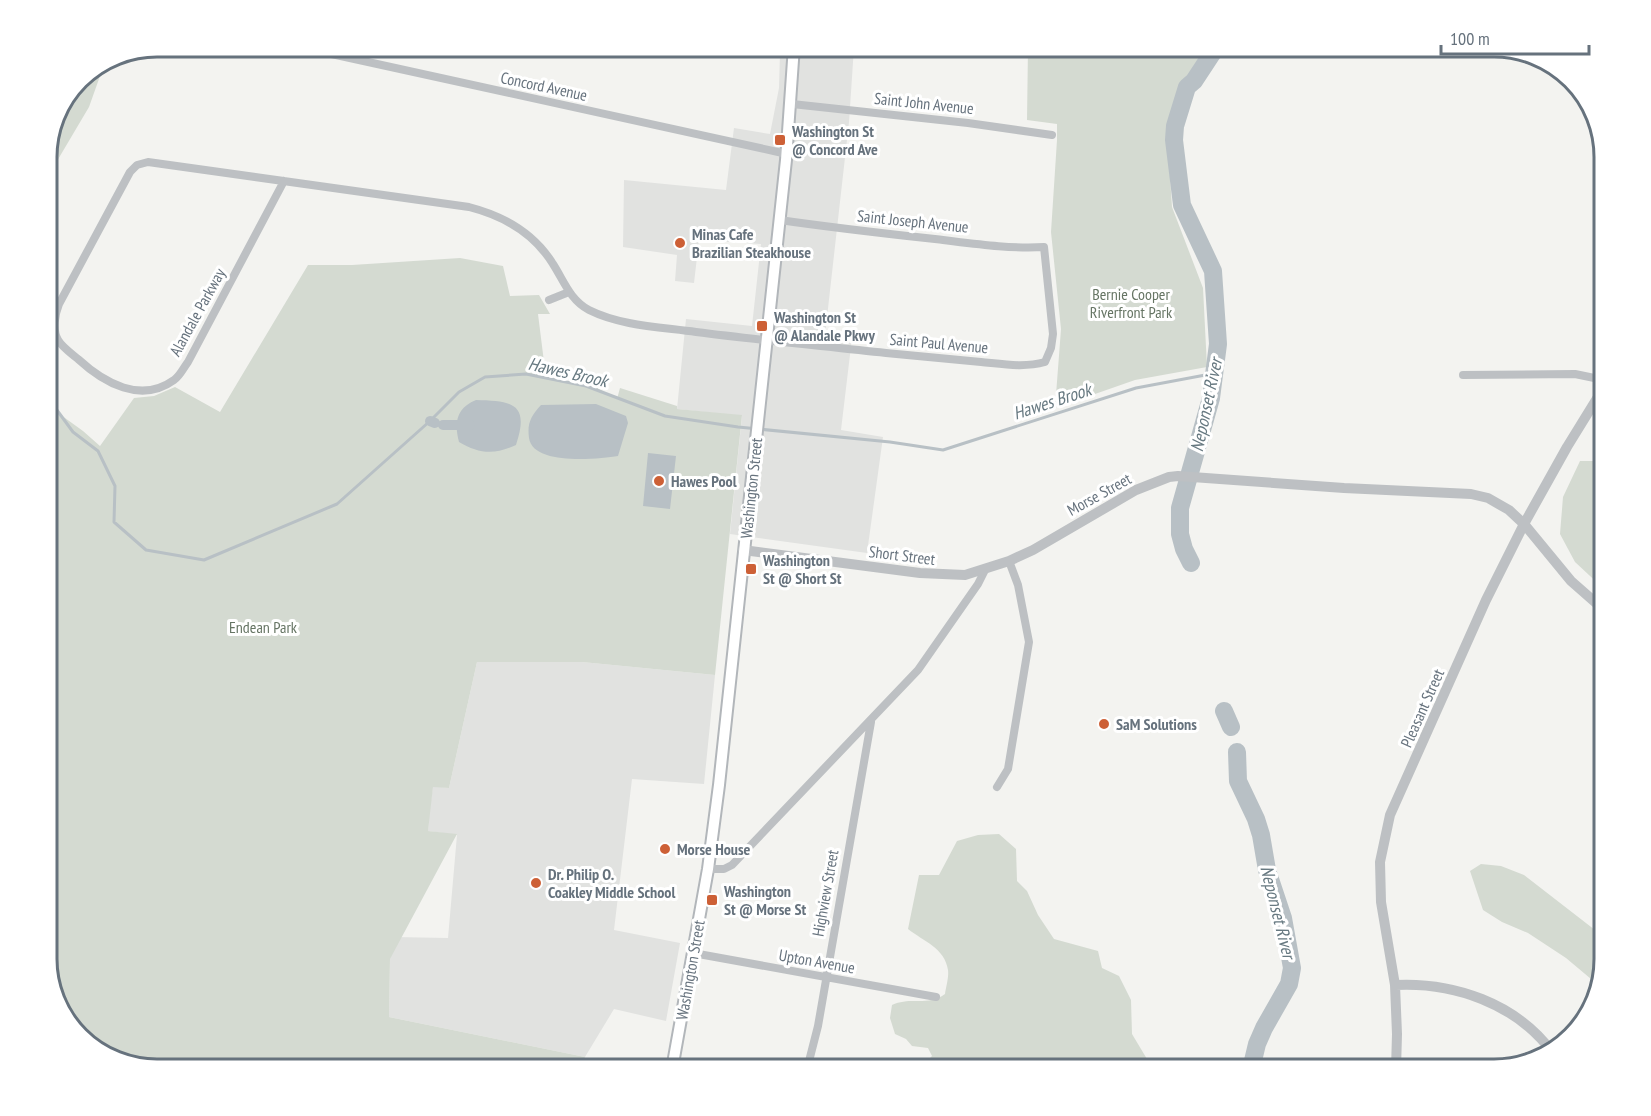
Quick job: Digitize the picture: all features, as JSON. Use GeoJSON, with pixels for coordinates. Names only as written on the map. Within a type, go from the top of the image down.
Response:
{"type":"FeatureCollection","features":[{"type":"Feature","properties":{"kind":"main road","name":"Washington Street"},"geometry":{"type":"LineString","coordinates":[[674,1059],[708,869],[719,785],[787,154],[794,57]]}},
{"type":"Feature","properties":{"kind":"street","name":"Concord Avenue"},"geometry":{"type":"LineString","coordinates":[[345,57],[787,154]]}},
{"type":"Feature","properties":{"kind":"street","name":"Saint John Avenue"},"geometry":{"type":"LineString","coordinates":[[792,104],[968,123],[1052,135]]}},
{"type":"Feature","properties":{"kind":"street","name":"Alandale Parkway"},"geometry":{"type":"LineString","coordinates":[[57,312],[59,304],[130,172],[137,165],[148,162],[469,207],[491,213],[525,231],[553,264],[569,292],[579,303],[590,310],[623,321],[767,340]]}},
{"type":"Feature","properties":{"kind":"street","name":"Alandale Parkway"},"geometry":{"type":"LineString","coordinates":[[57,334],[58,340],[91,371],[127,390],[151,390],[175,379],[188,362],[284,181]]}},
{"type":"Feature","properties":{"kind":"street","name":"Saint Joseph Avenue"},"geometry":{"type":"LineString","coordinates":[[780,220],[949,241],[1029,248],[1044,247],[1053,334],[1051,348],[1045,362],[1036,364]]}},
{"type":"Feature","properties":{"kind":"street"},"geometry":{"type":"LineString","coordinates":[[549,300],[569,292]]}},
{"type":"Feature","properties":{"kind":"street","name":"Saint Paul Avenue"},"geometry":{"type":"LineString","coordinates":[[767,340],[937,358],[1017,365],[1036,364]]}},
{"type":"Feature","properties":{"kind":"street"},"geometry":{"type":"LineString","coordinates":[[1463,375],[1575,374],[1594,378]]}},
{"type":"Feature","properties":{"kind":"street","name":"Pleasant Street"},"geometry":{"type":"LineString","coordinates":[[1396,1059],[1395,984],[1381,902],[1380,862],[1390,815],[1486,600],[1524,524],[1567,447],[1594,406]]}},
{"type":"Feature","properties":{"kind":"street","name":"Morse Street"},"geometry":{"type":"LineString","coordinates":[[985,570],[1033,550],[1136,490],[1169,477],[1178,476],[1471,494],[1498,502],[1524,524],[1571,581],[1594,601]]}},
{"type":"Feature","properties":{"kind":"street","name":"Short Street"},"geometry":{"type":"LineString","coordinates":[[743,550],[945,575],[964,575],[985,570]]}},
{"type":"Feature","properties":{"kind":"street"},"geometry":{"type":"LineString","coordinates":[[997,787],[1008,769],[1029,642],[1018,585],[1009,561]]}},
{"type":"Feature","properties":{"kind":"street"},"geometry":{"type":"LineString","coordinates":[[708,869],[724,869],[732,865],[871,722],[930,656],[985,570]]}},
{"type":"Feature","properties":{"kind":"street","name":"Highview Street"},"geometry":{"type":"LineString","coordinates":[[810,1059],[818,1026],[871,722]]}},
{"type":"Feature","properties":{"kind":"street","name":"Upton Avenue"},"geometry":{"type":"LineString","coordinates":[[693,953],[936,997]]}},
{"type":"Feature","properties":{"kind":"street"},"geometry":{"type":"LineString","coordinates":[[1395,984],[1416,984],[1455,990],[1483,999],[1517,1018],[1545,1045]]}},
{"type":"Feature","properties":{"kind":"shaded area"},"geometry":{"type":"Polygon","coordinates":[[[780,57],[853,57],[849,122],[825,335],[852,338],[841,430],[883,437],[867,553],[730,534],[742,416],[677,409],[686,319],[752,326],[761,244],[699,240],[694,283],[675,281],[677,255],[623,247],[624,180],[726,190],[734,128],[770,134],[779,88],[780,57]]]}},
{"type":"Feature","properties":{"kind":"shaded area"},"geometry":{"type":"Polygon","coordinates":[[[476,400],[499,402],[515,407],[521,420],[516,445],[487,452],[473,449],[459,442],[458,417],[464,407],[476,400]]]}},
{"type":"Feature","properties":{"kind":"shaded area"},"geometry":{"type":"Polygon","coordinates":[[[596,404],[626,416],[628,423],[618,456],[568,459],[542,453],[533,447],[529,438],[529,424],[541,405],[596,404]]]}},
{"type":"Feature","properties":{"kind":"shaded area","name":"Hawes Pool"},"geometry":{"type":"Polygon","coordinates":[[[648,453],[676,456],[670,509],[643,506],[648,453]]]}},
{"type":"Feature","properties":{"kind":"shaded area","name":"Dr. Philip O. Coakley Middle School"},"geometry":{"type":"Polygon","coordinates":[[[477,662],[582,662],[715,675],[704,784],[632,779],[614,930],[680,943],[666,1021],[614,1009],[585,1057],[389,1017],[390,959],[394,937],[448,938],[457,835],[428,831],[429,814],[433,786],[449,788],[477,662]]]}},
{"type":"Feature","properties":{"kind":"green space","name":"Bernie Cooper Riverfront Park"},"geometry":{"type":"Polygon","coordinates":[[[1028,57],[1202,57],[1179,88],[1167,130],[1172,207],[1203,288],[1207,367],[1135,380],[1055,408],[1061,329],[1051,232],[1057,124],[1027,120],[1028,57]]]}},
{"type":"Feature","properties":{"kind":"green space"},"geometry":{"type":"Polygon","coordinates":[[[100,75],[89,107],[57,161],[60,131],[67,113],[78,96],[100,75]]]}},
{"type":"Feature","properties":{"kind":"green space","name":"Endean Park"},"geometry":{"type":"Polygon","coordinates":[[[460,258],[503,266],[510,296],[539,295],[550,314],[538,314],[546,378],[592,385],[617,399],[620,388],[677,406],[677,409],[742,415],[715,675],[582,662],[477,662],[449,788],[433,787],[428,831],[457,834],[390,959],[389,1017],[585,1057],[584,1059],[157,1059],[138,1057],[113,1049],[91,1034],[70,1009],[62,991],[57,965],[57,412],[100,446],[134,398],[154,396],[175,387],[220,412],[308,265],[352,265],[460,258]]]}},
{"type":"Feature","properties":{"kind":"green space"},"geometry":{"type":"Polygon","coordinates":[[[1580,461],[1594,461],[1594,580],[1575,562],[1560,534],[1563,497],[1580,461]]]}},
{"type":"Feature","properties":{"kind":"green space"},"geometry":{"type":"Polygon","coordinates":[[[999,834],[1016,849],[1017,881],[1027,891],[1038,915],[1054,939],[1098,951],[1102,968],[1119,976],[1131,1000],[1132,1034],[1147,1059],[929,1059],[932,1056],[928,1048],[912,1046],[906,1039],[895,1034],[890,1018],[892,1005],[899,1002],[938,998],[945,994],[948,979],[948,970],[943,956],[908,929],[919,875],[939,875],[957,841],[978,835],[999,834]]]}},
{"type":"Feature","properties":{"kind":"green space"},"geometry":{"type":"Polygon","coordinates":[[[1481,864],[1501,866],[1524,875],[1594,929],[1591,979],[1566,958],[1528,933],[1502,922],[1483,910],[1470,871],[1481,864]]]}},
{"type":"Feature","properties":{"kind":"waterway","name":"Neponset River"},"geometry":{"type":"LineString","coordinates":[[1191,563],[1180,534],[1180,508],[1211,398],[1218,344],[1213,271],[1182,205],[1174,140],[1175,126],[1187,87],[1194,81],[1210,57]]}},
{"type":"Feature","properties":{"kind":"waterway","name":"Hawes Brook"},"geometry":{"type":"LineString","coordinates":[[57,410],[73,432],[98,451],[115,486],[114,522],[146,550],[204,560],[337,504],[459,392],[485,377],[526,374],[586,386],[665,416],[738,427],[890,442],[943,450],[1136,388],[1216,373]]}},
{"type":"Feature","properties":{"kind":"waterway","name":"Hawes Brook"},"geometry":{"type":"LineString","coordinates":[[430,421],[435,423]]}},
{"type":"Feature","properties":{"kind":"waterway"},"geometry":{"type":"LineString","coordinates":[[443,425],[470,425]]}},
{"type":"Feature","properties":{"kind":"waterway","name":"Neponset River"},"geometry":{"type":"LineString","coordinates":[[1224,711],[1231,727]]}},
{"type":"Feature","properties":{"kind":"waterway","name":"Neponset River"},"geometry":{"type":"LineString","coordinates":[[1237,752],[1238,781],[1261,835],[1267,870],[1283,918],[1292,968],[1289,984],[1264,1028],[1253,1059]]}},
{"type":"Feature","properties":{"kind":"place","name":"Washington St @ Concord Ave"},"geometry":{"type":"Point","coordinates":[780,140]}},
{"type":"Feature","properties":{"kind":"place","name":"Minas Cafe Brazilian Steakhouse"},"geometry":{"type":"Point","coordinates":[680,243]}},
{"type":"Feature","properties":{"kind":"place","name":"Washington St @ Alandale Pkwy"},"geometry":{"type":"Point","coordinates":[762,326]}},
{"type":"Feature","properties":{"kind":"place","name":"Hawes Pool"},"geometry":{"type":"Point","coordinates":[659,481]}},
{"type":"Feature","properties":{"kind":"place","name":"Washington St @ Short St"},"geometry":{"type":"Point","coordinates":[751,569]}},
{"type":"Feature","properties":{"kind":"place","name":"SaM Solutions"},"geometry":{"type":"Point","coordinates":[1104,724]}},
{"type":"Feature","properties":{"kind":"place","name":"Morse House"},"geometry":{"type":"Point","coordinates":[665,849]}},
{"type":"Feature","properties":{"kind":"place","name":"Dr. Philip O. Coakley Middle School"},"geometry":{"type":"Point","coordinates":[536,883]}},
{"type":"Feature","properties":{"kind":"place","name":"Washington St @ Morse St"},"geometry":{"type":"Point","coordinates":[712,900]}}]}
